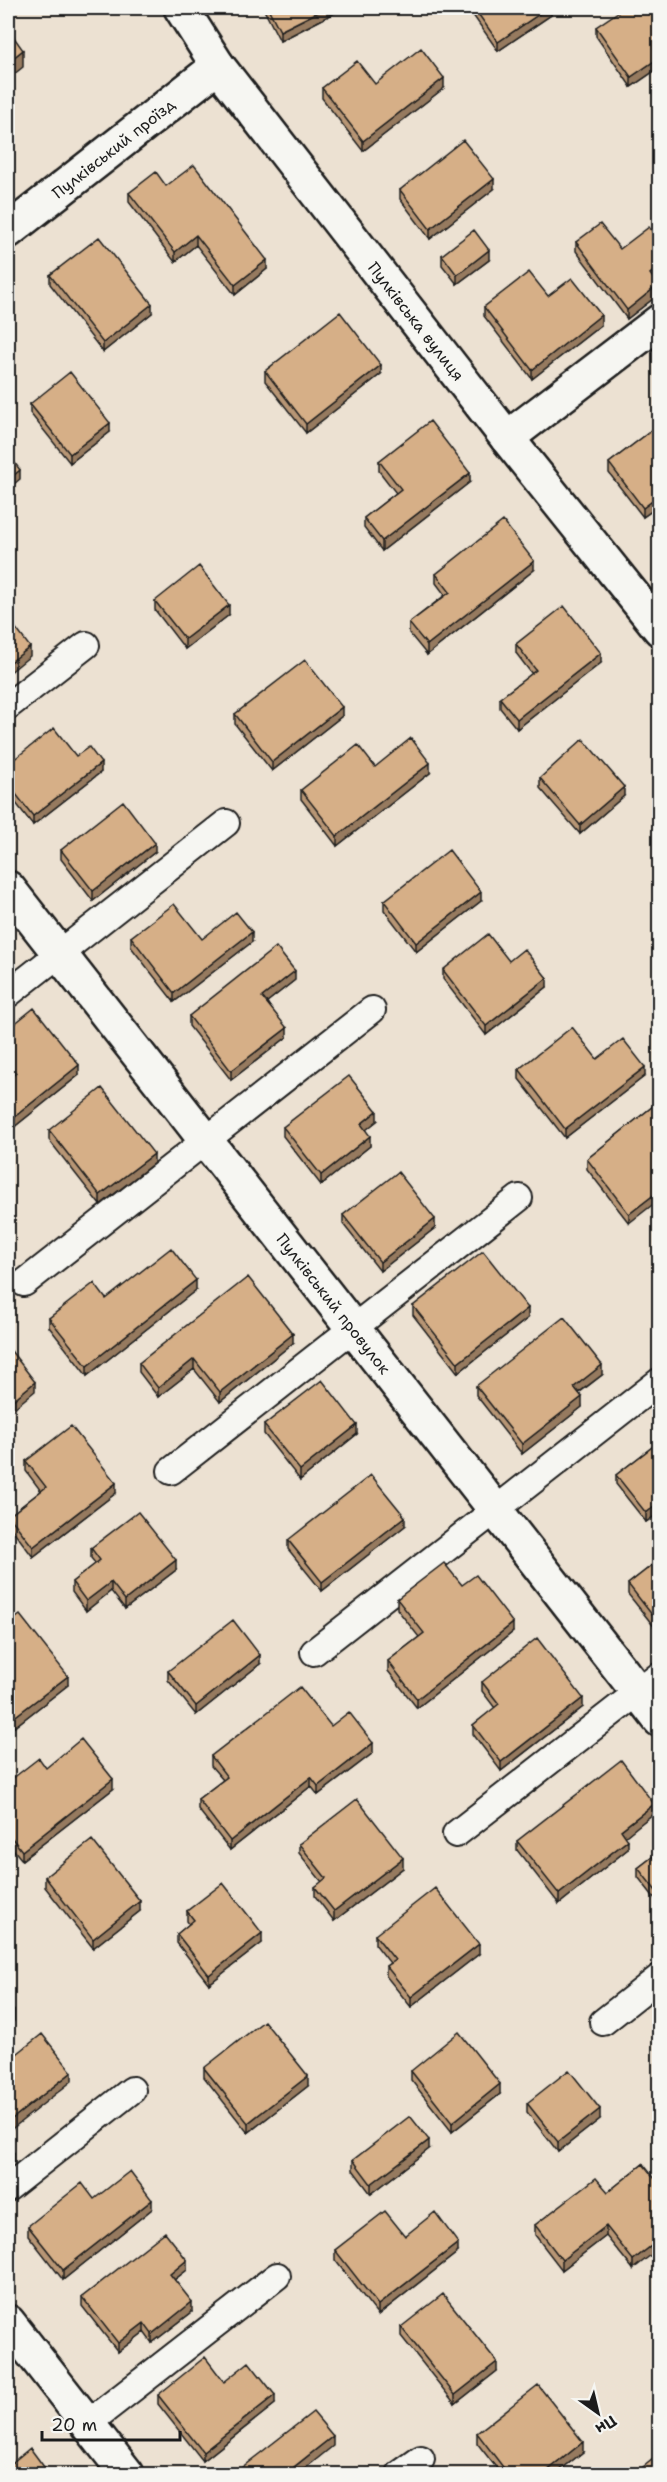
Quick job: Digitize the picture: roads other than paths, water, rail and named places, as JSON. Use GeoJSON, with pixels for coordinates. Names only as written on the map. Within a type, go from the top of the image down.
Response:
{"type":"FeatureCollection","features":[{"type":"Feature","properties":{"kind":"street","name":"Пулківська вулиця"},"geometry":{"type":"LineString","coordinates":[[181,8],[218,66],[507,438],[660,629]]}},
{"type":"Feature","properties":{"kind":"street","name":"Пулківський проїзд"},"geometry":{"type":"LineString","coordinates":[[8,231],[218,66]]}},
{"type":"Feature","properties":{"kind":"street"},"geometry":{"type":"LineString","coordinates":[[507,438],[660,321]]}},
{"type":"Feature","properties":{"kind":"street","name":"Пулківський провулок"},"geometry":{"type":"LineString","coordinates":[[8,888],[495,1510],[649,1684],[660,1720]]}},
{"type":"Feature","properties":{"kind":"street"},"geometry":{"type":"LineString","coordinates":[[8,2322],[127,2475]]}},
{"type":"Feature","properties":{"kind":"lane"},"geometry":{"type":"LineString","coordinates":[[8,706],[86,645]]}},
{"type":"Feature","properties":{"kind":"lane"},"geometry":{"type":"LineString","coordinates":[[8,994],[226,823]]}},
{"type":"Feature","properties":{"kind":"lane"},"geometry":{"type":"LineString","coordinates":[[24,1283],[372,1010]]}},
{"type":"Feature","properties":{"kind":"lane"},"geometry":{"type":"LineString","coordinates":[[171,1470],[519,1197]]}},
{"type":"Feature","properties":{"kind":"lane"},"geometry":{"type":"LineString","coordinates":[[314,1652],[660,1381]]}},
{"type":"Feature","properties":{"kind":"lane"},"geometry":{"type":"LineString","coordinates":[[456,1834],[649,1684]]}},
{"type":"Feature","properties":{"kind":"lane"},"geometry":{"type":"LineString","coordinates":[[603,2022],[660,1977]]}},
{"type":"Feature","properties":{"kind":"lane"},"geometry":{"type":"LineString","coordinates":[[8,2188],[132,2090]]}},
{"type":"Feature","properties":{"kind":"lane"},"geometry":{"type":"LineString","coordinates":[[87,2424],[277,2276]]}},
{"type":"Feature","properties":{"kind":"lane"},"geometry":{"type":"LineString","coordinates":[[400,2475],[421,2459]]}}]}
